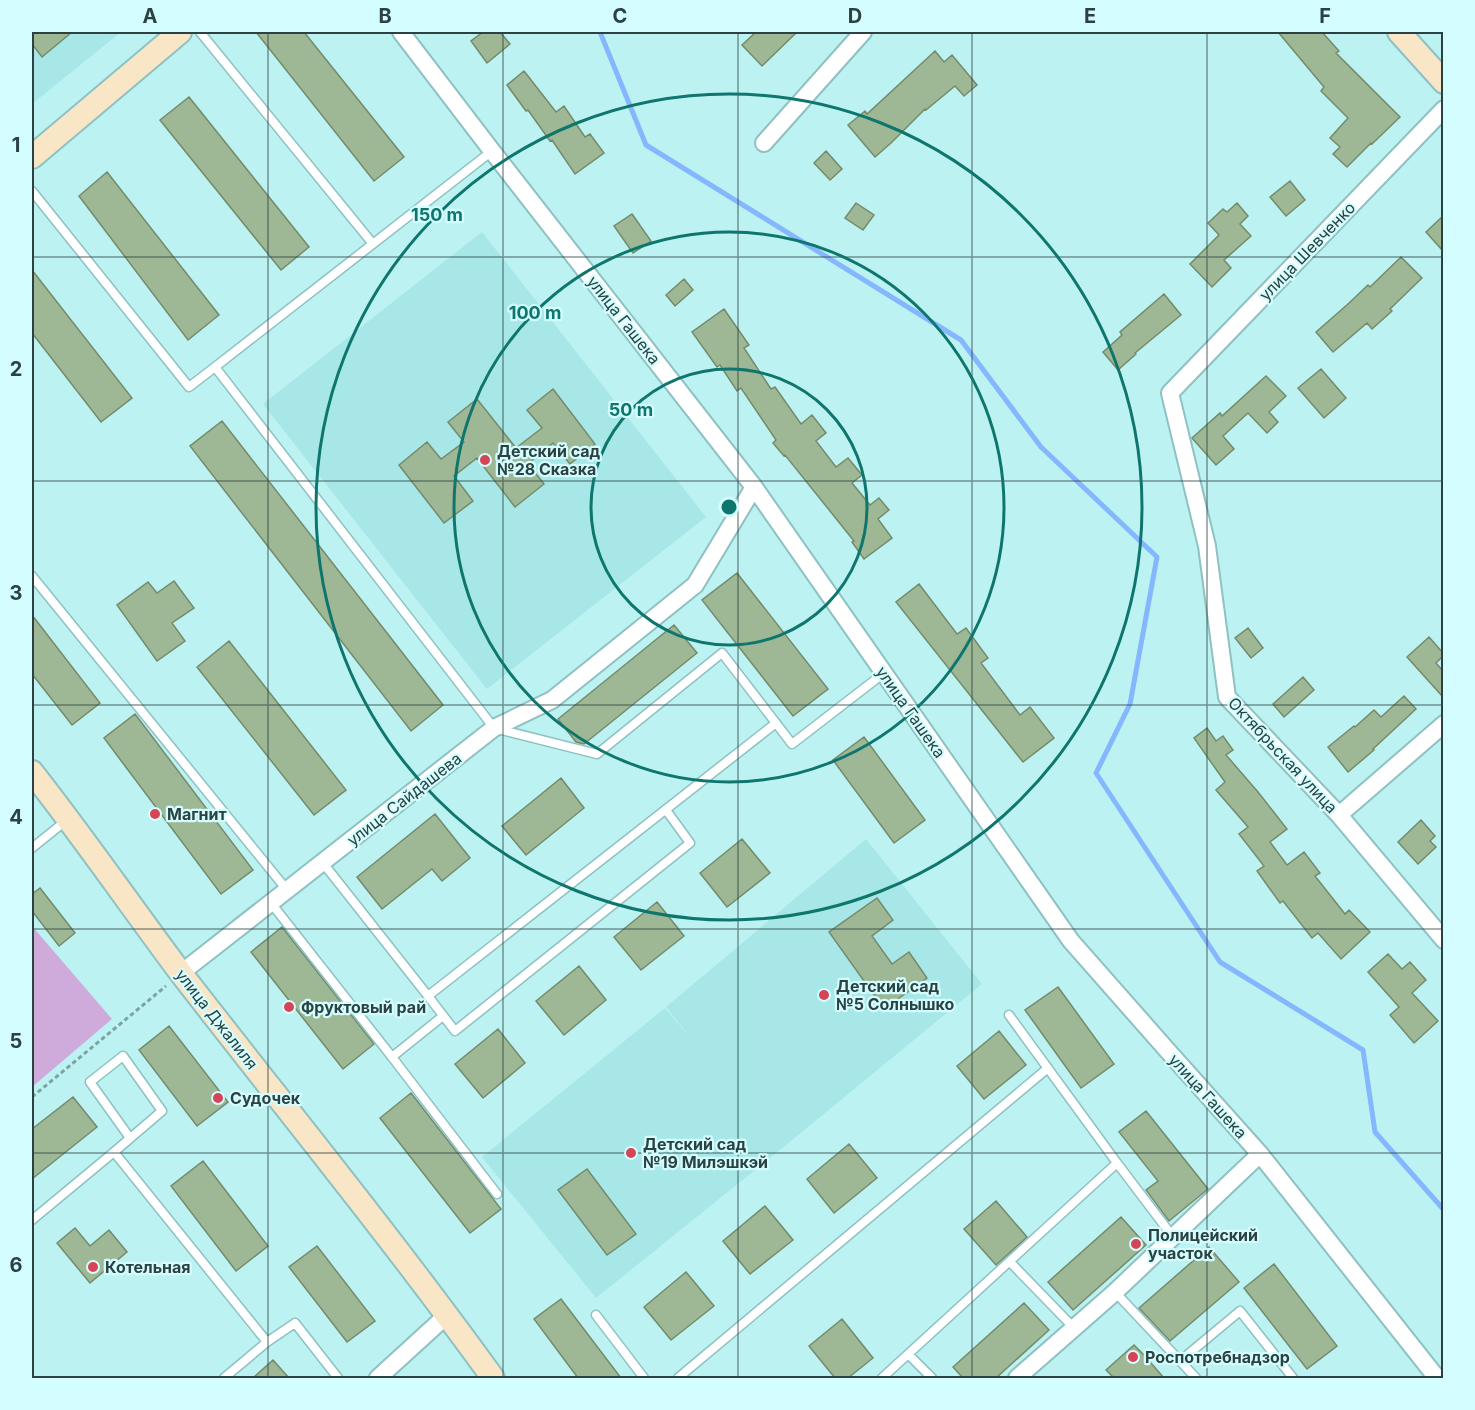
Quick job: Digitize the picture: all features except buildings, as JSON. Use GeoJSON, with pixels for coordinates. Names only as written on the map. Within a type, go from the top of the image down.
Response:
{"type":"FeatureCollection","features":[{"type":"Feature","properties":{"kind":"main road"},"geometry":{"type":"LineString","coordinates":[[32,157],[180,32]]}},
{"type":"Feature","properties":{"kind":"main road"},"geometry":{"type":"LineString","coordinates":[[1399,32],[1443,82]]}},
{"type":"Feature","properties":{"kind":"main road","name":"улица Джалиля"},"geometry":{"type":"LineString","coordinates":[[32,772],[182,973],[447,1315],[493,1378]]}},
{"type":"Feature","properties":{"kind":"street","name":"улица Гашека"},"geometry":{"type":"LineString","coordinates":[[402,32],[754,487],[1071,941],[1260,1154],[1437,1378]]}},
{"type":"Feature","properties":{"kind":"street"},"geometry":{"type":"LineString","coordinates":[[764,143],[863,32]]}},
{"type":"Feature","properties":{"kind":"street","name":"улица Шевченко"},"geometry":{"type":"LineString","coordinates":[[1170,393],[1443,109]]}},
{"type":"Feature","properties":{"kind":"street","name":"Октябрьская улица"},"geometry":{"type":"LineString","coordinates":[[1170,393],[1207,546],[1227,697],[1339,815],[1443,940]]}},
{"type":"Feature","properties":{"kind":"street","name":"улица Сайдашева"},"geometry":{"type":"LineString","coordinates":[[182,973],[494,728],[552,700],[695,585],[754,487]]}},
{"type":"Feature","properties":{"kind":"street"},"geometry":{"type":"LineString","coordinates":[[1339,815],[1443,723]]}},
{"type":"Feature","properties":{"kind":"street"},"geometry":{"type":"LineString","coordinates":[[1017,1378],[1115,1292],[1260,1154]]}},
{"type":"Feature","properties":{"kind":"street"},"geometry":{"type":"LineString","coordinates":[[378,1378],[447,1315]]}},
{"type":"Feature","properties":{"kind":"lane"},"geometry":{"type":"LineString","coordinates":[[200,32],[373,244]]}},
{"type":"Feature","properties":{"kind":"lane"},"geometry":{"type":"LineString","coordinates":[[32,191],[189,387],[492,151]]}},
{"type":"Feature","properties":{"kind":"lane"},"geometry":{"type":"LineString","coordinates":[[215,367],[494,728],[597,754],[722,653],[792,744],[884,673]]}},
{"type":"Feature","properties":{"kind":"lane"},"geometry":{"type":"LineString","coordinates":[[32,576],[288,891]]}},
{"type":"Feature","properties":{"kind":"lane"},"geometry":{"type":"LineString","coordinates":[[428,996],[776,723]]}},
{"type":"Feature","properties":{"kind":"lane"},"geometry":{"type":"LineString","coordinates":[[323,862],[455,1031],[690,843],[666,810]]}},
{"type":"Feature","properties":{"kind":"lane"},"geometry":{"type":"LineString","coordinates":[[32,848],[69,819]]}},
{"type":"Feature","properties":{"kind":"lane"},"geometry":{"type":"LineString","coordinates":[[271,903],[497,1194]]}},
{"type":"Feature","properties":{"kind":"lane"},"geometry":{"type":"LineString","coordinates":[[1009,1015],[1173,1237]]}},
{"type":"Feature","properties":{"kind":"lane"},"geometry":{"type":"LineString","coordinates":[[392,1057],[443,1016]]}},
{"type":"Feature","properties":{"kind":"lane"},"geometry":{"type":"LineString","coordinates":[[32,1220],[114,1152],[162,1111],[123,1056],[90,1082],[130,1138]]}},
{"type":"Feature","properties":{"kind":"lane"},"geometry":{"type":"LineString","coordinates":[[678,1378],[1048,1068]]}},
{"type":"Feature","properties":{"kind":"lane"},"geometry":{"type":"LineString","coordinates":[[114,1152],[267,1342]]}},
{"type":"Feature","properties":{"kind":"lane"},"geometry":{"type":"LineString","coordinates":[[882,1378],[1117,1163]]}},
{"type":"Feature","properties":{"kind":"lane"},"geometry":{"type":"LineString","coordinates":[[1010,1262],[1074,1328]]}},
{"type":"Feature","properties":{"kind":"lane"},"geometry":{"type":"LineString","coordinates":[[1115,1292],[1196,1378]]}},
{"type":"Feature","properties":{"kind":"lane"},"geometry":{"type":"LineString","coordinates":[[1180,1361],[1240,1311],[1293,1378]]}},
{"type":"Feature","properties":{"kind":"lane"},"geometry":{"type":"LineString","coordinates":[[596,1315],[644,1378]]}},
{"type":"Feature","properties":{"kind":"lane"},"geometry":{"type":"LineString","coordinates":[[224,1378],[267,1342],[295,1323],[338,1378]]}},
{"type":"Feature","properties":{"kind":"lane"},"geometry":{"type":"LineString","coordinates":[[909,1355],[932,1378]]}},
{"type":"Feature","properties":{"kind":"path"},"geometry":{"type":"LineString","coordinates":[[32,1097],[182,973]]}},
{"type":"Feature","properties":{"kind":"shaded area"},"geometry":{"type":"Polygon","coordinates":[[[32,32],[121,32],[32,104],[32,32]]]}},
{"type":"Feature","properties":{"kind":"shaded area","name":"Детский сад №28 Сказка"},"geometry":{"type":"Polygon","coordinates":[[[482,232],[706,517],[487,689],[263,404],[482,232]]]}},
{"type":"Feature","properties":{"kind":"shaded area"},"geometry":{"type":"Polygon","coordinates":[[[866,839],[982,984],[596,1298],[482,1157],[665,1008],[693,1041],[666,1007],[866,839]]]}},
{"type":"Feature","properties":{"kind":"shaded area"},"geometry":{"type":"Polygon","coordinates":[[[32,926],[112,1019],[32,1087],[32,926]]]}},
{"type":"Feature","properties":{"kind":"waterway"},"geometry":{"type":"LineString","coordinates":[[600,32],[646,145],[961,340],[1041,447],[1157,557],[1130,704],[1096,773],[1220,962],[1363,1050],[1375,1132],[1444,1210]]}},
{"type":"Feature","properties":{"kind":"place","name":"Детский сад №28 Сказка"},"geometry":{"type":"Point","coordinates":[485,460]}},
{"type":"Feature","properties":{"kind":"place","name":"Магнит"},"geometry":{"type":"Point","coordinates":[155,814]}},
{"type":"Feature","properties":{"kind":"place","name":"Детский сад №5 Солнышко"},"geometry":{"type":"Point","coordinates":[824,995]}},
{"type":"Feature","properties":{"kind":"place","name":"Фруктовый рай"},"geometry":{"type":"Point","coordinates":[289,1007]}},
{"type":"Feature","properties":{"kind":"place","name":"Судочек"},"geometry":{"type":"Point","coordinates":[218,1098]}},
{"type":"Feature","properties":{"kind":"place","name":"Детский сад №19 Милэшкэй"},"geometry":{"type":"Point","coordinates":[631,1153]}},
{"type":"Feature","properties":{"kind":"place","name":"Полицейский участок"},"geometry":{"type":"Point","coordinates":[1136,1244]}},
{"type":"Feature","properties":{"kind":"place","name":"Котельная"},"geometry":{"type":"Point","coordinates":[93,1267]}},
{"type":"Feature","properties":{"kind":"place","name":"Роспотребнадзор"},"geometry":{"type":"Point","coordinates":[1133,1357]}}]}
